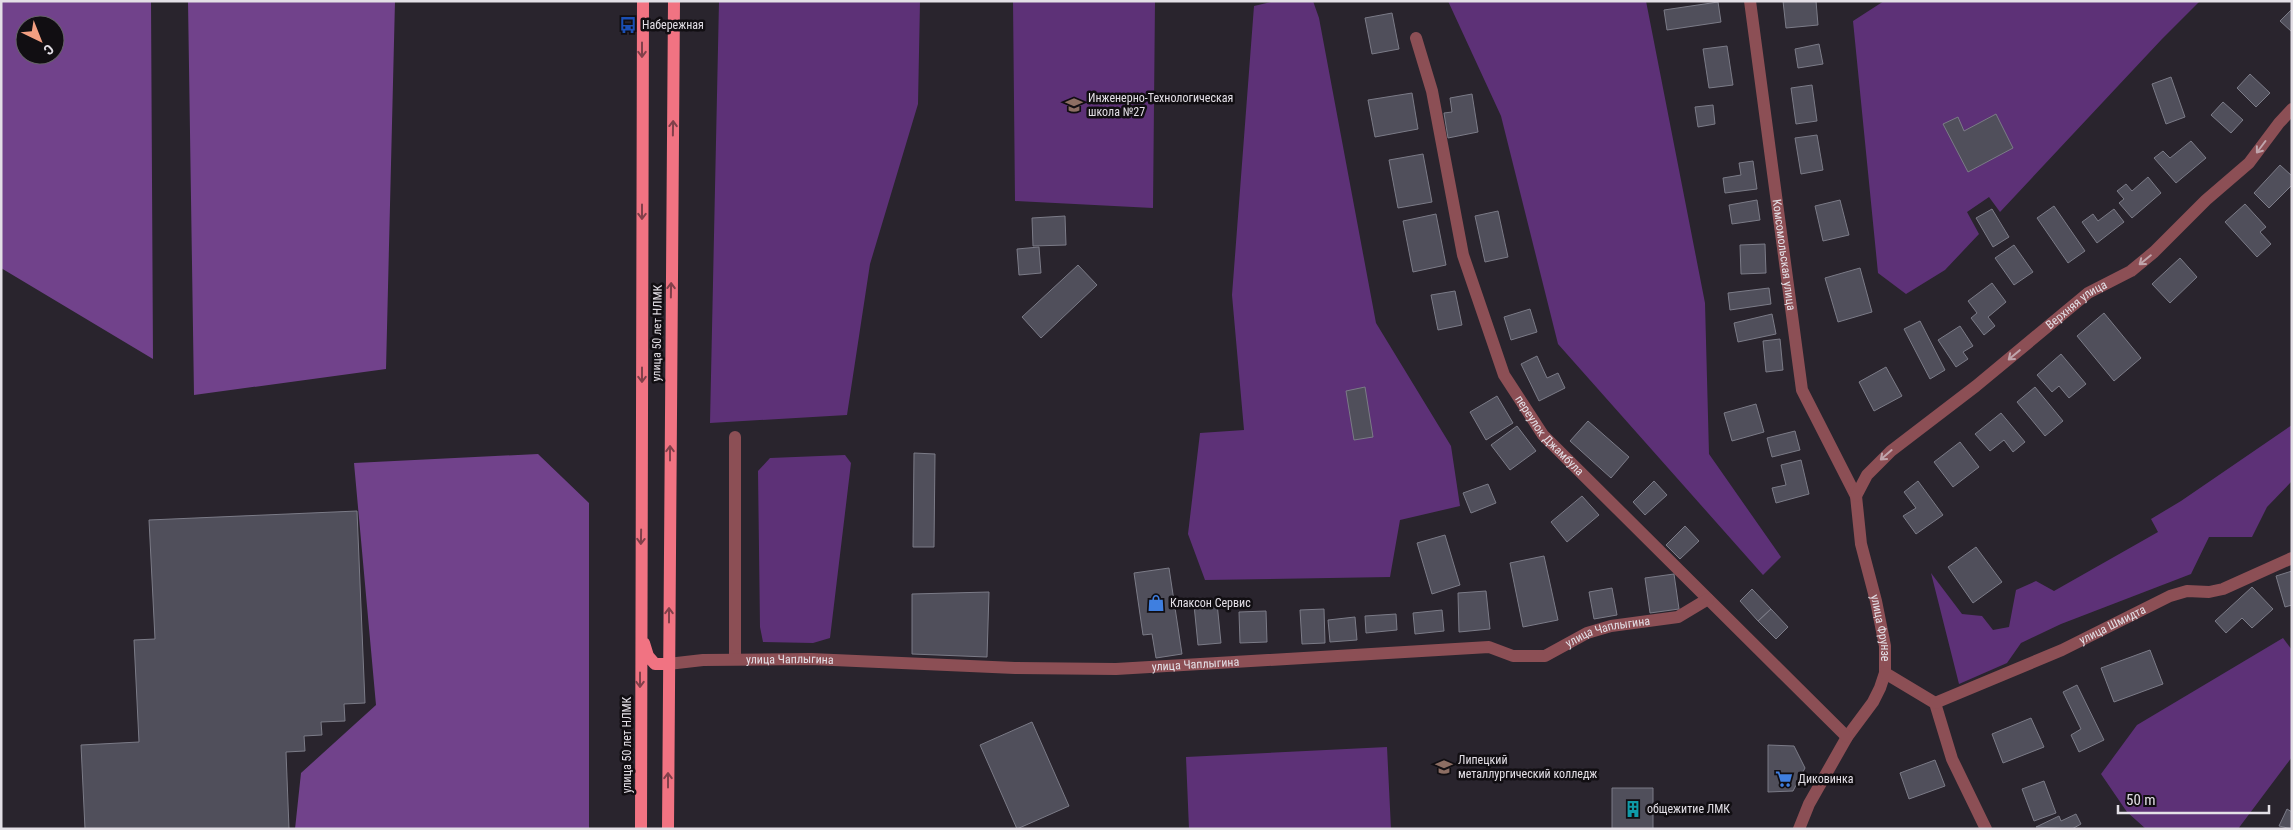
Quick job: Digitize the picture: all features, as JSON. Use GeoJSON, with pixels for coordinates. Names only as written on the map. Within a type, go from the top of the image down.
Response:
{"type":"FeatureCollection","features":[{"type":"Feature","properties":{"kind":"main road","name":"улица 50 лет НЛМК"},"geometry":{"type":"LineString","coordinates":[[641,829],[642,1]]}},
{"type":"Feature","properties":{"kind":"main road","name":"улица 50 лет НЛМК"},"geometry":{"type":"LineString","coordinates":[[668,829],[674,1]]}},
{"type":"Feature","properties":{"kind":"main road","name":"улица 50 лет НЛМК"},"geometry":{"type":"LineString","coordinates":[[640,631],[648,656],[655,664],[668,664]]}},
{"type":"Feature","properties":{"kind":"street","name":"Комсомольская улица"},"geometry":{"type":"LineString","coordinates":[[1750,1],[1802,390],[1856,496]]}},
{"type":"Feature","properties":{"kind":"street","name":"переулок Джамбула"},"geometry":{"type":"LineString","coordinates":[[1416,38],[1432,91],[1463,256],[1504,375],[1543,435],[1847,737]]}},
{"type":"Feature","properties":{"kind":"street","name":"Верхняя улица"},"geometry":{"type":"LineString","coordinates":[[1856,496],[1867,475],[1891,451],[1976,386],[2088,293],[2131,271],[2154,252],[2206,200],[2248,163],[2292,109]]}},
{"type":"Feature","properties":{"kind":"street"},"geometry":{"type":"LineString","coordinates":[[735,438],[735,660]]}},
{"type":"Feature","properties":{"kind":"street","name":"улица Фрунзе"},"geometry":{"type":"LineString","coordinates":[[1798,829],[1809,804],[1847,737],[1873,702],[1885,673],[1885,646],[1876,601],[1861,544],[1856,496]]}},
{"type":"Feature","properties":{"kind":"street","name":"улица Шмидта"},"geometry":{"type":"LineString","coordinates":[[1935,703],[2062,650],[2170,596],[2187,591],[2209,592],[2223,589],[2292,558]]}},
{"type":"Feature","properties":{"kind":"street","name":"улица Чаплыгина"},"geometry":{"type":"LineString","coordinates":[[668,664],[703,660],[811,659],[1005,667],[1116,669],[1489,647],[1513,656],[1545,656],[1587,633],[1611,626],[1678,617],[1708,598]]}},
{"type":"Feature","properties":{"kind":"street"},"geometry":{"type":"LineString","coordinates":[[1885,673],[1935,703],[1952,759],[1986,829]]}},
{"type":"Feature","properties":{"kind":"shaded area"},"geometry":{"type":"Polygon","coordinates":[[[1,1],[151,1],[153,359],[1,268],[1,1]]]}},
{"type":"Feature","properties":{"kind":"shaded area"},"geometry":{"type":"Polygon","coordinates":[[[188,1],[395,1],[386,369],[194,395],[188,1]]]}},
{"type":"Feature","properties":{"kind":"shaded area"},"geometry":{"type":"Polygon","coordinates":[[[719,1],[920,1],[918,104],[870,264],[847,415],[710,423],[719,1]]]}},
{"type":"Feature","properties":{"kind":"shaded area","name":"Инженерно-Технологическая школа №27"},"geometry":{"type":"Polygon","coordinates":[[[1013,1],[1155,1],[1153,208],[1015,201],[1013,1]]]}},
{"type":"Feature","properties":{"kind":"shaded area"},"geometry":{"type":"Polygon","coordinates":[[[1275,1],[1313,1],[1319,18],[1376,323],[1451,446],[1460,506],[1400,520],[1390,577],[1205,580],[1188,534],[1200,433],[1244,430],[1232,295],[1254,6],[1275,1]]]}},
{"type":"Feature","properties":{"kind":"shaded area"},"geometry":{"type":"Polygon","coordinates":[[[1448,1],[1646,1],[1705,303],[1709,454],[1781,557],[1763,575],[1558,344],[1501,116],[1448,1]]]}},
{"type":"Feature","properties":{"kind":"shaded area"},"geometry":{"type":"Polygon","coordinates":[[[1884,1],[2200,1],[2000,212],[1989,197],[1967,212],[1979,234],[1945,270],[1906,294],[1878,273],[1853,21],[1884,1]]]}},
{"type":"Feature","properties":{"kind":"shaded area"},"geometry":{"type":"Polygon","coordinates":[[[2292,425],[2292,481],[2267,507],[2252,537],[2209,537],[2191,574],[2061,624],[2021,643],[2007,663],[1959,684],[1931,573],[1962,614],[1982,616],[1993,630],[2009,627],[2016,590],[2036,581],[2054,591],[2158,532],[2151,519],[2181,501],[2292,425]]]}},
{"type":"Feature","properties":{"kind":"shaded area"},"geometry":{"type":"Polygon","coordinates":[[[538,454],[589,503],[589,829],[295,829],[301,773],[376,705],[354,463],[538,454]]]}},
{"type":"Feature","properties":{"kind":"shaded area"},"geometry":{"type":"Polygon","coordinates":[[[845,455],[851,463],[830,638],[813,643],[763,642],[760,627],[758,471],[770,458],[845,455]]]}},
{"type":"Feature","properties":{"kind":"shaded area"},"geometry":{"type":"Polygon","coordinates":[[[2283,638],[2292,650],[2292,757],[2238,829],[2146,829],[2127,812],[2101,774],[2137,725],[2283,638]]]}},
{"type":"Feature","properties":{"kind":"shaded area"},"geometry":{"type":"Polygon","coordinates":[[[1387,747],[1391,829],[1189,829],[1186,757],[1387,747]]]}},
{"type":"Feature","properties":{"kind":"building"},"geometry":{"type":"Polygon","coordinates":[[[1783,1],[1816,1],[1818,25],[1786,28],[1783,1]]]}},
{"type":"Feature","properties":{"kind":"building"},"geometry":{"type":"Polygon","coordinates":[[[1718,2],[1721,22],[1667,30],[1664,10],[1718,2]]]}},
{"type":"Feature","properties":{"kind":"building"},"geometry":{"type":"Polygon","coordinates":[[[2292,9],[2292,32],[2280,21],[2292,9]]]}},
{"type":"Feature","properties":{"kind":"building"},"geometry":{"type":"Polygon","coordinates":[[[1392,13],[1399,49],[1372,54],[1365,18],[1392,13]]]}},
{"type":"Feature","properties":{"kind":"building"},"geometry":{"type":"Polygon","coordinates":[[[1819,44],[1823,64],[1798,68],[1795,49],[1819,44]]]}},
{"type":"Feature","properties":{"kind":"building"},"geometry":{"type":"Polygon","coordinates":[[[1727,46],[1733,85],[1709,88],[1703,49],[1727,46]]]}},
{"type":"Feature","properties":{"kind":"building"},"geometry":{"type":"Polygon","coordinates":[[[2250,74],[2270,93],[2256,107],[2237,88],[2250,74]]]}},
{"type":"Feature","properties":{"kind":"building"},"geometry":{"type":"Polygon","coordinates":[[[2171,77],[2185,117],[2166,124],[2152,84],[2171,77]]]}},
{"type":"Feature","properties":{"kind":"building"},"geometry":{"type":"Polygon","coordinates":[[[1812,85],[1817,121],[1796,124],[1791,88],[1812,85]]]}},
{"type":"Feature","properties":{"kind":"building"},"geometry":{"type":"Polygon","coordinates":[[[1412,93],[1418,129],[1375,137],[1368,100],[1412,93]]]}},
{"type":"Feature","properties":{"kind":"building"},"geometry":{"type":"Polygon","coordinates":[[[1472,94],[1478,132],[1448,138],[1444,113],[1452,112],[1450,98],[1472,94]]]}},
{"type":"Feature","properties":{"kind":"building"},"geometry":{"type":"Polygon","coordinates":[[[2223,102],[2243,120],[2231,133],[2211,115],[2223,102]]]}},
{"type":"Feature","properties":{"kind":"building"},"geometry":{"type":"Polygon","coordinates":[[[1713,105],[1715,124],[1698,127],[1695,107],[1713,105]]]}},
{"type":"Feature","properties":{"kind":"building"},"geometry":{"type":"Polygon","coordinates":[[[1996,114],[2013,148],[1968,172],[1943,124],[1958,117],[1964,131],[1996,114]]]}},
{"type":"Feature","properties":{"kind":"building"},"geometry":{"type":"Polygon","coordinates":[[[1817,135],[1823,170],[1801,174],[1795,138],[1817,135]]]}},
{"type":"Feature","properties":{"kind":"building"},"geometry":{"type":"Polygon","coordinates":[[[2191,141],[2206,158],[2176,183],[2154,158],[2163,151],[2170,158],[2191,141]]]}},
{"type":"Feature","properties":{"kind":"building"},"geometry":{"type":"Polygon","coordinates":[[[1423,154],[1432,202],[1398,208],[1389,160],[1423,154]]]}},
{"type":"Feature","properties":{"kind":"building"},"geometry":{"type":"Polygon","coordinates":[[[1753,161],[1757,189],[1725,193],[1723,178],[1741,175],[1739,163],[1753,161]]]}},
{"type":"Feature","properties":{"kind":"building"},"geometry":{"type":"Polygon","coordinates":[[[2280,165],[2292,176],[2292,185],[2269,208],[2254,193],[2280,165]]]}},
{"type":"Feature","properties":{"kind":"building"},"geometry":{"type":"Polygon","coordinates":[[[2148,177],[2161,193],[2132,218],[2119,203],[2124,199],[2117,191],[2126,184],[2132,191],[2148,177]]]}},
{"type":"Feature","properties":{"kind":"building"},"geometry":{"type":"Polygon","coordinates":[[[1757,200],[1760,220],[1732,224],[1729,205],[1757,200]]]}},
{"type":"Feature","properties":{"kind":"building"},"geometry":{"type":"Polygon","coordinates":[[[1840,200],[1849,235],[1823,241],[1815,206],[1840,200]]]}},
{"type":"Feature","properties":{"kind":"building"},"geometry":{"type":"Polygon","coordinates":[[[2245,204],[2266,227],[2260,232],[2271,244],[2257,257],[2225,222],[2245,204]]]}},
{"type":"Feature","properties":{"kind":"building"},"geometry":{"type":"Polygon","coordinates":[[[2054,206],[2085,251],[2068,263],[2037,218],[2054,206]]]}},
{"type":"Feature","properties":{"kind":"building"},"geometry":{"type":"Polygon","coordinates":[[[1992,209],[2009,237],[1993,247],[1976,218],[1992,209]]]}},
{"type":"Feature","properties":{"kind":"building"},"geometry":{"type":"Polygon","coordinates":[[[2114,209],[2124,222],[2097,243],[2082,222],[2093,214],[2098,221],[2114,209]]]}},
{"type":"Feature","properties":{"kind":"building"},"geometry":{"type":"Polygon","coordinates":[[[1498,211],[1508,257],[1485,262],[1475,216],[1498,211]]]}},
{"type":"Feature","properties":{"kind":"building"},"geometry":{"type":"Polygon","coordinates":[[[1436,214],[1446,265],[1413,272],[1403,221],[1436,214]]]}},
{"type":"Feature","properties":{"kind":"building"},"geometry":{"type":"Polygon","coordinates":[[[1065,216],[1066,245],[1033,246],[1032,218],[1065,216]]]}},
{"type":"Feature","properties":{"kind":"building"},"geometry":{"type":"Polygon","coordinates":[[[1765,244],[1766,273],[1741,274],[1740,245],[1765,244]]]}},
{"type":"Feature","properties":{"kind":"building"},"geometry":{"type":"Polygon","coordinates":[[[2014,245],[2033,272],[2014,285],[1995,258],[2014,245]]]}},
{"type":"Feature","properties":{"kind":"building"},"geometry":{"type":"Polygon","coordinates":[[[1039,247],[1041,273],[1019,275],[1017,249],[1039,247]]]}},
{"type":"Feature","properties":{"kind":"building"},"geometry":{"type":"Polygon","coordinates":[[[2180,258],[2197,277],[2170,303],[2152,284],[2180,258]]]}},
{"type":"Feature","properties":{"kind":"building"},"geometry":{"type":"Polygon","coordinates":[[[1078,265],[1097,285],[1041,338],[1022,317],[1078,265]]]}},
{"type":"Feature","properties":{"kind":"building"},"geometry":{"type":"Polygon","coordinates":[[[1860,268],[1872,312],[1838,322],[1825,278],[1860,268]]]}},
{"type":"Feature","properties":{"kind":"building"},"geometry":{"type":"Polygon","coordinates":[[[1992,283],[2006,302],[1988,317],[1995,326],[1984,335],[1971,318],[1977,313],[1968,301],[1992,283]]]}},
{"type":"Feature","properties":{"kind":"building"},"geometry":{"type":"Polygon","coordinates":[[[1769,288],[1771,304],[1730,310],[1728,293],[1769,288]]]}},
{"type":"Feature","properties":{"kind":"building"},"geometry":{"type":"Polygon","coordinates":[[[1455,291],[1462,325],[1438,330],[1431,295],[1455,291]]]}},
{"type":"Feature","properties":{"kind":"building"},"geometry":{"type":"Polygon","coordinates":[[[1530,309],[1537,332],[1511,340],[1504,317],[1530,309]]]}},
{"type":"Feature","properties":{"kind":"building"},"geometry":{"type":"Polygon","coordinates":[[[2104,313],[2141,358],[2114,381],[2077,336],[2104,313]]]}},
{"type":"Feature","properties":{"kind":"building"},"geometry":{"type":"Polygon","coordinates":[[[1772,314],[1776,334],[1738,342],[1734,323],[1772,314]]]}},
{"type":"Feature","properties":{"kind":"building"},"geometry":{"type":"Polygon","coordinates":[[[1920,321],[1945,370],[1930,379],[1904,329],[1920,321]]]}},
{"type":"Feature","properties":{"kind":"building"},"geometry":{"type":"Polygon","coordinates":[[[1960,326],[1973,346],[1963,352],[1968,359],[1956,367],[1938,340],[1960,326]]]}},
{"type":"Feature","properties":{"kind":"building"},"geometry":{"type":"Polygon","coordinates":[[[1780,339],[1783,370],[1766,372],[1763,341],[1780,339]]]}},
{"type":"Feature","properties":{"kind":"building"},"geometry":{"type":"Polygon","coordinates":[[[2061,354],[2086,384],[2069,398],[2059,386],[2052,392],[2037,375],[2061,354]]]}},
{"type":"Feature","properties":{"kind":"building"},"geometry":{"type":"Polygon","coordinates":[[[1537,356],[1547,378],[1558,373],[1565,388],[1539,401],[1521,364],[1537,356]]]}},
{"type":"Feature","properties":{"kind":"building"},"geometry":{"type":"Polygon","coordinates":[[[1886,367],[1902,396],[1874,411],[1859,382],[1886,367]]]}},
{"type":"Feature","properties":{"kind":"building"},"geometry":{"type":"Polygon","coordinates":[[[1365,387],[1373,437],[1354,440],[1346,391],[1365,387]]]}},
{"type":"Feature","properties":{"kind":"building"},"geometry":{"type":"Polygon","coordinates":[[[2035,387],[2063,421],[2045,436],[2017,402],[2035,387]]]}},
{"type":"Feature","properties":{"kind":"building"},"geometry":{"type":"Polygon","coordinates":[[[1497,396],[1513,423],[1486,440],[1470,412],[1497,396]]]}},
{"type":"Feature","properties":{"kind":"building"},"geometry":{"type":"Polygon","coordinates":[[[1756,404],[1764,432],[1732,441],[1724,413],[1756,404]]]}},
{"type":"Feature","properties":{"kind":"building"},"geometry":{"type":"Polygon","coordinates":[[[2001,413],[2025,442],[2013,452],[2004,440],[1990,451],[1975,434],[2001,413]]]}},
{"type":"Feature","properties":{"kind":"building"},"geometry":{"type":"Polygon","coordinates":[[[1588,421],[1629,457],[1611,478],[1570,441],[1588,421]]]}},
{"type":"Feature","properties":{"kind":"building"},"geometry":{"type":"Polygon","coordinates":[[[1517,426],[1536,451],[1510,470],[1491,445],[1517,426]]]}},
{"type":"Feature","properties":{"kind":"building"},"geometry":{"type":"Polygon","coordinates":[[[1795,431],[1800,450],[1772,457],[1767,438],[1795,431]]]}},
{"type":"Feature","properties":{"kind":"building"},"geometry":{"type":"Polygon","coordinates":[[[1960,442],[1979,467],[1953,487],[1934,462],[1960,442]]]}},
{"type":"Feature","properties":{"kind":"building"},"geometry":{"type":"Polygon","coordinates":[[[914,453],[935,454],[934,547],[913,547],[914,453]]]}},
{"type":"Feature","properties":{"kind":"building"},"geometry":{"type":"Polygon","coordinates":[[[1801,460],[1809,494],[1776,503],[1772,488],[1786,485],[1781,465],[1801,460]]]}},
{"type":"Feature","properties":{"kind":"building"},"geometry":{"type":"Polygon","coordinates":[[[1654,481],[1667,495],[1645,515],[1633,502],[1654,481]]]}},
{"type":"Feature","properties":{"kind":"building"},"geometry":{"type":"Polygon","coordinates":[[[1918,481],[1943,515],[1916,534],[1903,516],[1916,508],[1904,492],[1918,481]]]}},
{"type":"Feature","properties":{"kind":"building"},"geometry":{"type":"Polygon","coordinates":[[[1488,484],[1496,503],[1471,513],[1463,493],[1488,484]]]}},
{"type":"Feature","properties":{"kind":"building"},"geometry":{"type":"Polygon","coordinates":[[[1582,496],[1599,515],[1567,542],[1551,522],[1582,496]]]}},
{"type":"Feature","properties":{"kind":"building"},"geometry":{"type":"Polygon","coordinates":[[[357,511],[365,703],[344,704],[345,721],[321,722],[322,735],[304,736],[305,751],[286,752],[289,829],[85,829],[81,745],[139,742],[134,640],[155,639],[149,520],[357,511]]]}},
{"type":"Feature","properties":{"kind":"building"},"geometry":{"type":"Polygon","coordinates":[[[1685,526],[1699,541],[1680,559],[1666,545],[1685,526]]]}},
{"type":"Feature","properties":{"kind":"building"},"geometry":{"type":"Polygon","coordinates":[[[1445,535],[1460,585],[1432,594],[1417,543],[1445,535]]]}},
{"type":"Feature","properties":{"kind":"building"},"geometry":{"type":"Polygon","coordinates":[[[1976,547],[2002,582],[1973,603],[1948,567],[1976,547]]]}},
{"type":"Feature","properties":{"kind":"building"},"geometry":{"type":"Polygon","coordinates":[[[1544,556],[1558,620],[1523,627],[1510,563],[1544,556]]]}},
{"type":"Feature","properties":{"kind":"building","name":"Клаксон Сервис"},"geometry":{"type":"Polygon","coordinates":[[[1169,568],[1182,654],[1156,658],[1152,634],[1143,635],[1134,573],[1169,568]]]}},
{"type":"Feature","properties":{"kind":"building"},"geometry":{"type":"Polygon","coordinates":[[[2292,571],[2292,605],[2285,607],[2276,576],[2292,571]]]}},
{"type":"Feature","properties":{"kind":"building"},"geometry":{"type":"Polygon","coordinates":[[[1674,574],[1679,609],[1650,613],[1645,578],[1674,574]]]}},
{"type":"Feature","properties":{"kind":"building"},"geometry":{"type":"Polygon","coordinates":[[[2252,587],[2273,609],[2252,628],[2242,618],[2226,633],[2215,621],[2252,587]]]}},
{"type":"Feature","properties":{"kind":"building"},"geometry":{"type":"Polygon","coordinates":[[[1612,588],[1617,615],[1594,619],[1589,592],[1612,588]]]}},
{"type":"Feature","properties":{"kind":"building"},"geometry":{"type":"Polygon","coordinates":[[[1752,589],[1771,609],[1758,621],[1740,601],[1752,589]]]}},
{"type":"Feature","properties":{"kind":"building"},"geometry":{"type":"Polygon","coordinates":[[[1486,591],[1490,629],[1459,632],[1458,593],[1486,591]]]}},
{"type":"Feature","properties":{"kind":"building"},"geometry":{"type":"Polygon","coordinates":[[[989,592],[987,657],[912,654],[912,594],[989,592]]]}},
{"type":"Feature","properties":{"kind":"building"},"geometry":{"type":"Polygon","coordinates":[[[1217,603],[1221,643],[1198,645],[1194,605],[1217,603]]]}},
{"type":"Feature","properties":{"kind":"building"},"geometry":{"type":"Polygon","coordinates":[[[1324,609],[1325,643],[1302,644],[1300,610],[1324,609]]]}},
{"type":"Feature","properties":{"kind":"building"},"geometry":{"type":"Polygon","coordinates":[[[1771,609],[1788,627],[1776,639],[1758,621],[1771,609]]]}},
{"type":"Feature","properties":{"kind":"building"},"geometry":{"type":"Polygon","coordinates":[[[1442,610],[1444,631],[1415,634],[1413,613],[1442,610]]]}},
{"type":"Feature","properties":{"kind":"building"},"geometry":{"type":"Polygon","coordinates":[[[1266,611],[1267,642],[1240,643],[1239,612],[1266,611]]]}},
{"type":"Feature","properties":{"kind":"building"},"geometry":{"type":"Polygon","coordinates":[[[1396,614],[1397,630],[1366,633],[1365,616],[1396,614]]]}},
{"type":"Feature","properties":{"kind":"building"},"geometry":{"type":"Polygon","coordinates":[[[1355,617],[1357,640],[1330,642],[1328,620],[1355,617]]]}},
{"type":"Feature","properties":{"kind":"building"},"geometry":{"type":"Polygon","coordinates":[[[2150,650],[2163,684],[2114,702],[2101,668],[2150,650]]]}},
{"type":"Feature","properties":{"kind":"building"},"geometry":{"type":"Polygon","coordinates":[[[2077,685],[2104,740],[2079,752],[2071,735],[2081,729],[2063,692],[2077,685]]]}},
{"type":"Feature","properties":{"kind":"building"},"geometry":{"type":"Polygon","coordinates":[[[2031,718],[2044,747],[2003,763],[1992,734],[2031,718]]]}},
{"type":"Feature","properties":{"kind":"building"},"geometry":{"type":"Polygon","coordinates":[[[1032,722],[1069,806],[1017,829],[980,745],[1032,722]]]}},
{"type":"Feature","properties":{"kind":"building","name":"Диковинка"},"geometry":{"type":"Polygon","coordinates":[[[1768,745],[1794,746],[1805,768],[1793,791],[1768,792],[1768,745]]]}},
{"type":"Feature","properties":{"kind":"building"},"geometry":{"type":"Polygon","coordinates":[[[1935,760],[1945,786],[1909,799],[1900,773],[1935,760]]]}},
{"type":"Feature","properties":{"kind":"building"},"geometry":{"type":"Polygon","coordinates":[[[2044,781],[2056,813],[2034,821],[2022,789],[2044,781]]]}},
{"type":"Feature","properties":{"kind":"building","name":"общежитие ЛМК"},"geometry":{"type":"Polygon","coordinates":[[[1612,788],[1653,788],[1653,829],[1612,829],[1612,788]]]}},
{"type":"Feature","properties":{"kind":"building"},"geometry":{"type":"Polygon","coordinates":[[[2287,809],[2292,812],[2292,829],[2279,826],[2287,809]]]}},
{"type":"Feature","properties":{"kind":"building"},"geometry":{"type":"Polygon","coordinates":[[[2076,814],[2081,824],[2072,829],[2036,827],[2059,816],[2061,821],[2076,814]]]}},
{"type":"Feature","properties":{"kind":"place","name":"Набережная"},"geometry":{"type":"Point","coordinates":[628,25]}},
{"type":"Feature","properties":{"kind":"place","name":"Инженерно-Технологическая школа №27"},"geometry":{"type":"Point","coordinates":[1074,105]}},
{"type":"Feature","properties":{"kind":"place","name":"Клаксон Сервис"},"geometry":{"type":"Point","coordinates":[1156,603]}},
{"type":"Feature","properties":{"kind":"place","name":"Липецкий металлургический колледж"},"geometry":{"type":"Point","coordinates":[1444,767]}},
{"type":"Feature","properties":{"kind":"place","name":"Диковинка"},"geometry":{"type":"Point","coordinates":[1784,779]}},
{"type":"Feature","properties":{"kind":"place","name":"общежитие ЛМК"},"geometry":{"type":"Point","coordinates":[1633,809]}}]}
